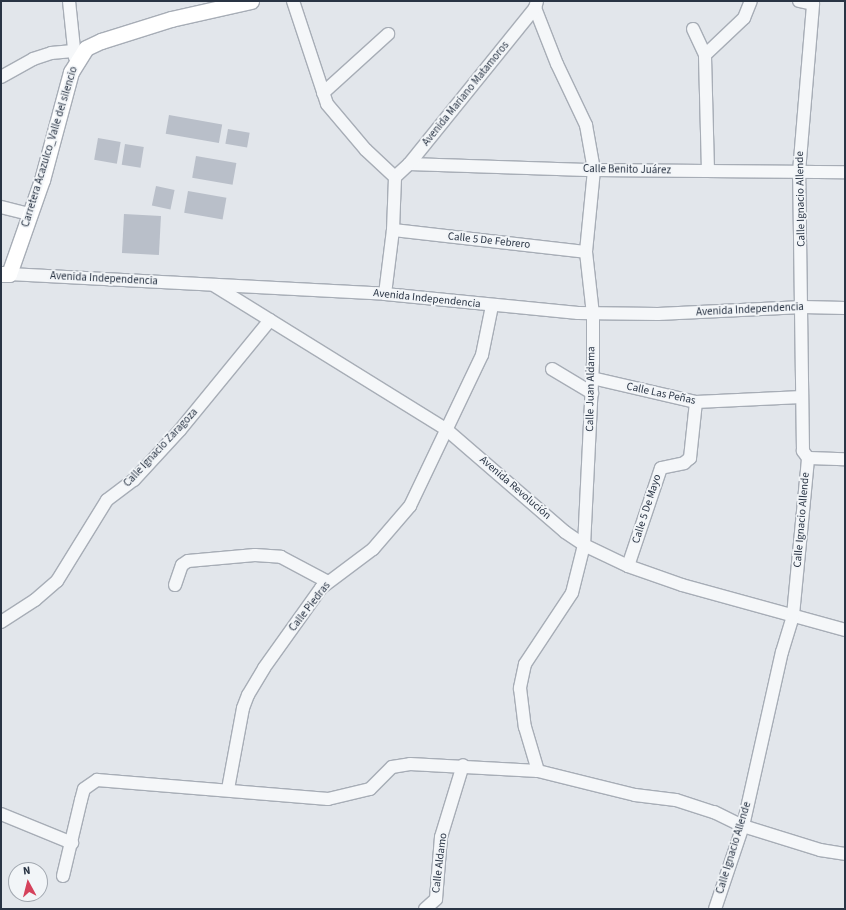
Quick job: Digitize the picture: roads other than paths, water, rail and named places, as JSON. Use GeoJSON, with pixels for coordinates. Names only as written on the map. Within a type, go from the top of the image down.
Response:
{"type":"FeatureCollection","features":[{"type":"Feature","properties":{"kind":"main road","name":"Carretera Acazulco_Valle del silencio"},"geometry":{"type":"LineString","coordinates":[[5,274],[30,214],[74,57],[86,48],[101,41],[171,19],[252,1]]}},
{"type":"Feature","properties":{"kind":"street"},"geometry":{"type":"LineString","coordinates":[[1,77],[33,59],[51,53],[74,57],[69,1]]}},
{"type":"Feature","properties":{"kind":"street"},"geometry":{"type":"LineString","coordinates":[[293,1],[323,93],[339,120],[395,177],[393,230],[385,294]]}},
{"type":"Feature","properties":{"kind":"street"},"geometry":{"type":"LineString","coordinates":[[705,55],[744,18],[751,1]]}},
{"type":"Feature","properties":{"kind":"street"},"geometry":{"type":"LineString","coordinates":[[799,1],[814,2]]}},
{"type":"Feature","properties":{"kind":"street","name":"Calle Ignacio Allende"},"geometry":{"type":"LineString","coordinates":[[716,909],[744,826],[782,652],[793,615],[808,458],[803,451],[803,306],[799,172],[814,2]]}},
{"type":"Feature","properties":{"kind":"street","name":"Avenida Mariano Matamoros"},"geometry":{"type":"LineString","coordinates":[[395,177],[409,164],[536,4]]}},
{"type":"Feature","properties":{"kind":"street","name":"Calle Juan Aldama"},"geometry":{"type":"LineString","coordinates":[[536,4],[557,64],[586,125],[594,170],[586,252],[593,314],[592,393],[584,545],[572,592],[525,664],[522,674],[520,701],[538,771]]}},
{"type":"Feature","properties":{"kind":"street"},"geometry":{"type":"LineString","coordinates":[[693,29],[705,55],[708,171]]}},
{"type":"Feature","properties":{"kind":"street"},"geometry":{"type":"LineString","coordinates":[[323,93],[388,34]]}},
{"type":"Feature","properties":{"kind":"street","name":"Calle Benito Juárez"},"geometry":{"type":"LineString","coordinates":[[409,164],[594,170],[845,172]]}},
{"type":"Feature","properties":{"kind":"street"},"geometry":{"type":"LineString","coordinates":[[1,207],[30,214]]}},
{"type":"Feature","properties":{"kind":"street","name":"Calle 5 De Febrero"},"geometry":{"type":"LineString","coordinates":[[393,230],[586,252]]}},
{"type":"Feature","properties":{"kind":"street","name":"Avenida Independencia"},"geometry":{"type":"LineString","coordinates":[[5,274],[385,294],[492,306],[593,314],[658,314],[803,306],[845,308]]}},
{"type":"Feature","properties":{"kind":"street","name":"Avenida Revolución"},"geometry":{"type":"LineString","coordinates":[[214,285],[448,430],[565,532],[584,545],[628,566],[696,589],[845,630]]}},
{"type":"Feature","properties":{"kind":"street","name":"Calle Piedras"},"geometry":{"type":"LineString","coordinates":[[228,789],[243,708],[248,696],[264,668],[328,582],[373,549],[397,523],[423,483],[482,355],[492,306]]}},
{"type":"Feature","properties":{"kind":"street","name":"Calle Ignacio Zaragoza"},"geometry":{"type":"LineString","coordinates":[[1,622],[35,600],[57,581],[107,500],[134,480],[180,430],[270,320]]}},
{"type":"Feature","properties":{"kind":"street"},"geometry":{"type":"LineString","coordinates":[[552,369],[592,393]]}},
{"type":"Feature","properties":{"kind":"street","name":"Calle Las Peñas"},"geometry":{"type":"LineString","coordinates":[[592,378],[696,402],[802,397]]}},
{"type":"Feature","properties":{"kind":"street","name":"Calle 5 De Mayo"},"geometry":{"type":"LineString","coordinates":[[628,566],[661,468],[684,463],[690,458],[696,402]]}},
{"type":"Feature","properties":{"kind":"street"},"geometry":{"type":"LineString","coordinates":[[808,458],[845,460]]}},
{"type":"Feature","properties":{"kind":"street"},"geometry":{"type":"LineString","coordinates":[[175,585],[182,565],[188,561],[255,555],[281,557],[328,582]]}},
{"type":"Feature","properties":{"kind":"street"},"geometry":{"type":"LineString","coordinates":[[63,876],[84,789],[98,780],[228,789],[307,799],[338,798],[370,789],[389,769],[396,766],[463,765],[538,771],[635,795],[676,800],[714,812],[744,826],[820,850],[845,854]]}},
{"type":"Feature","properties":{"kind":"street","name":"Calle Aldamo"},"geometry":{"type":"LineString","coordinates":[[425,909],[436,899],[441,838],[463,765]]}},
{"type":"Feature","properties":{"kind":"street"},"geometry":{"type":"LineString","coordinates":[[1,814],[72,843]]}}]}
